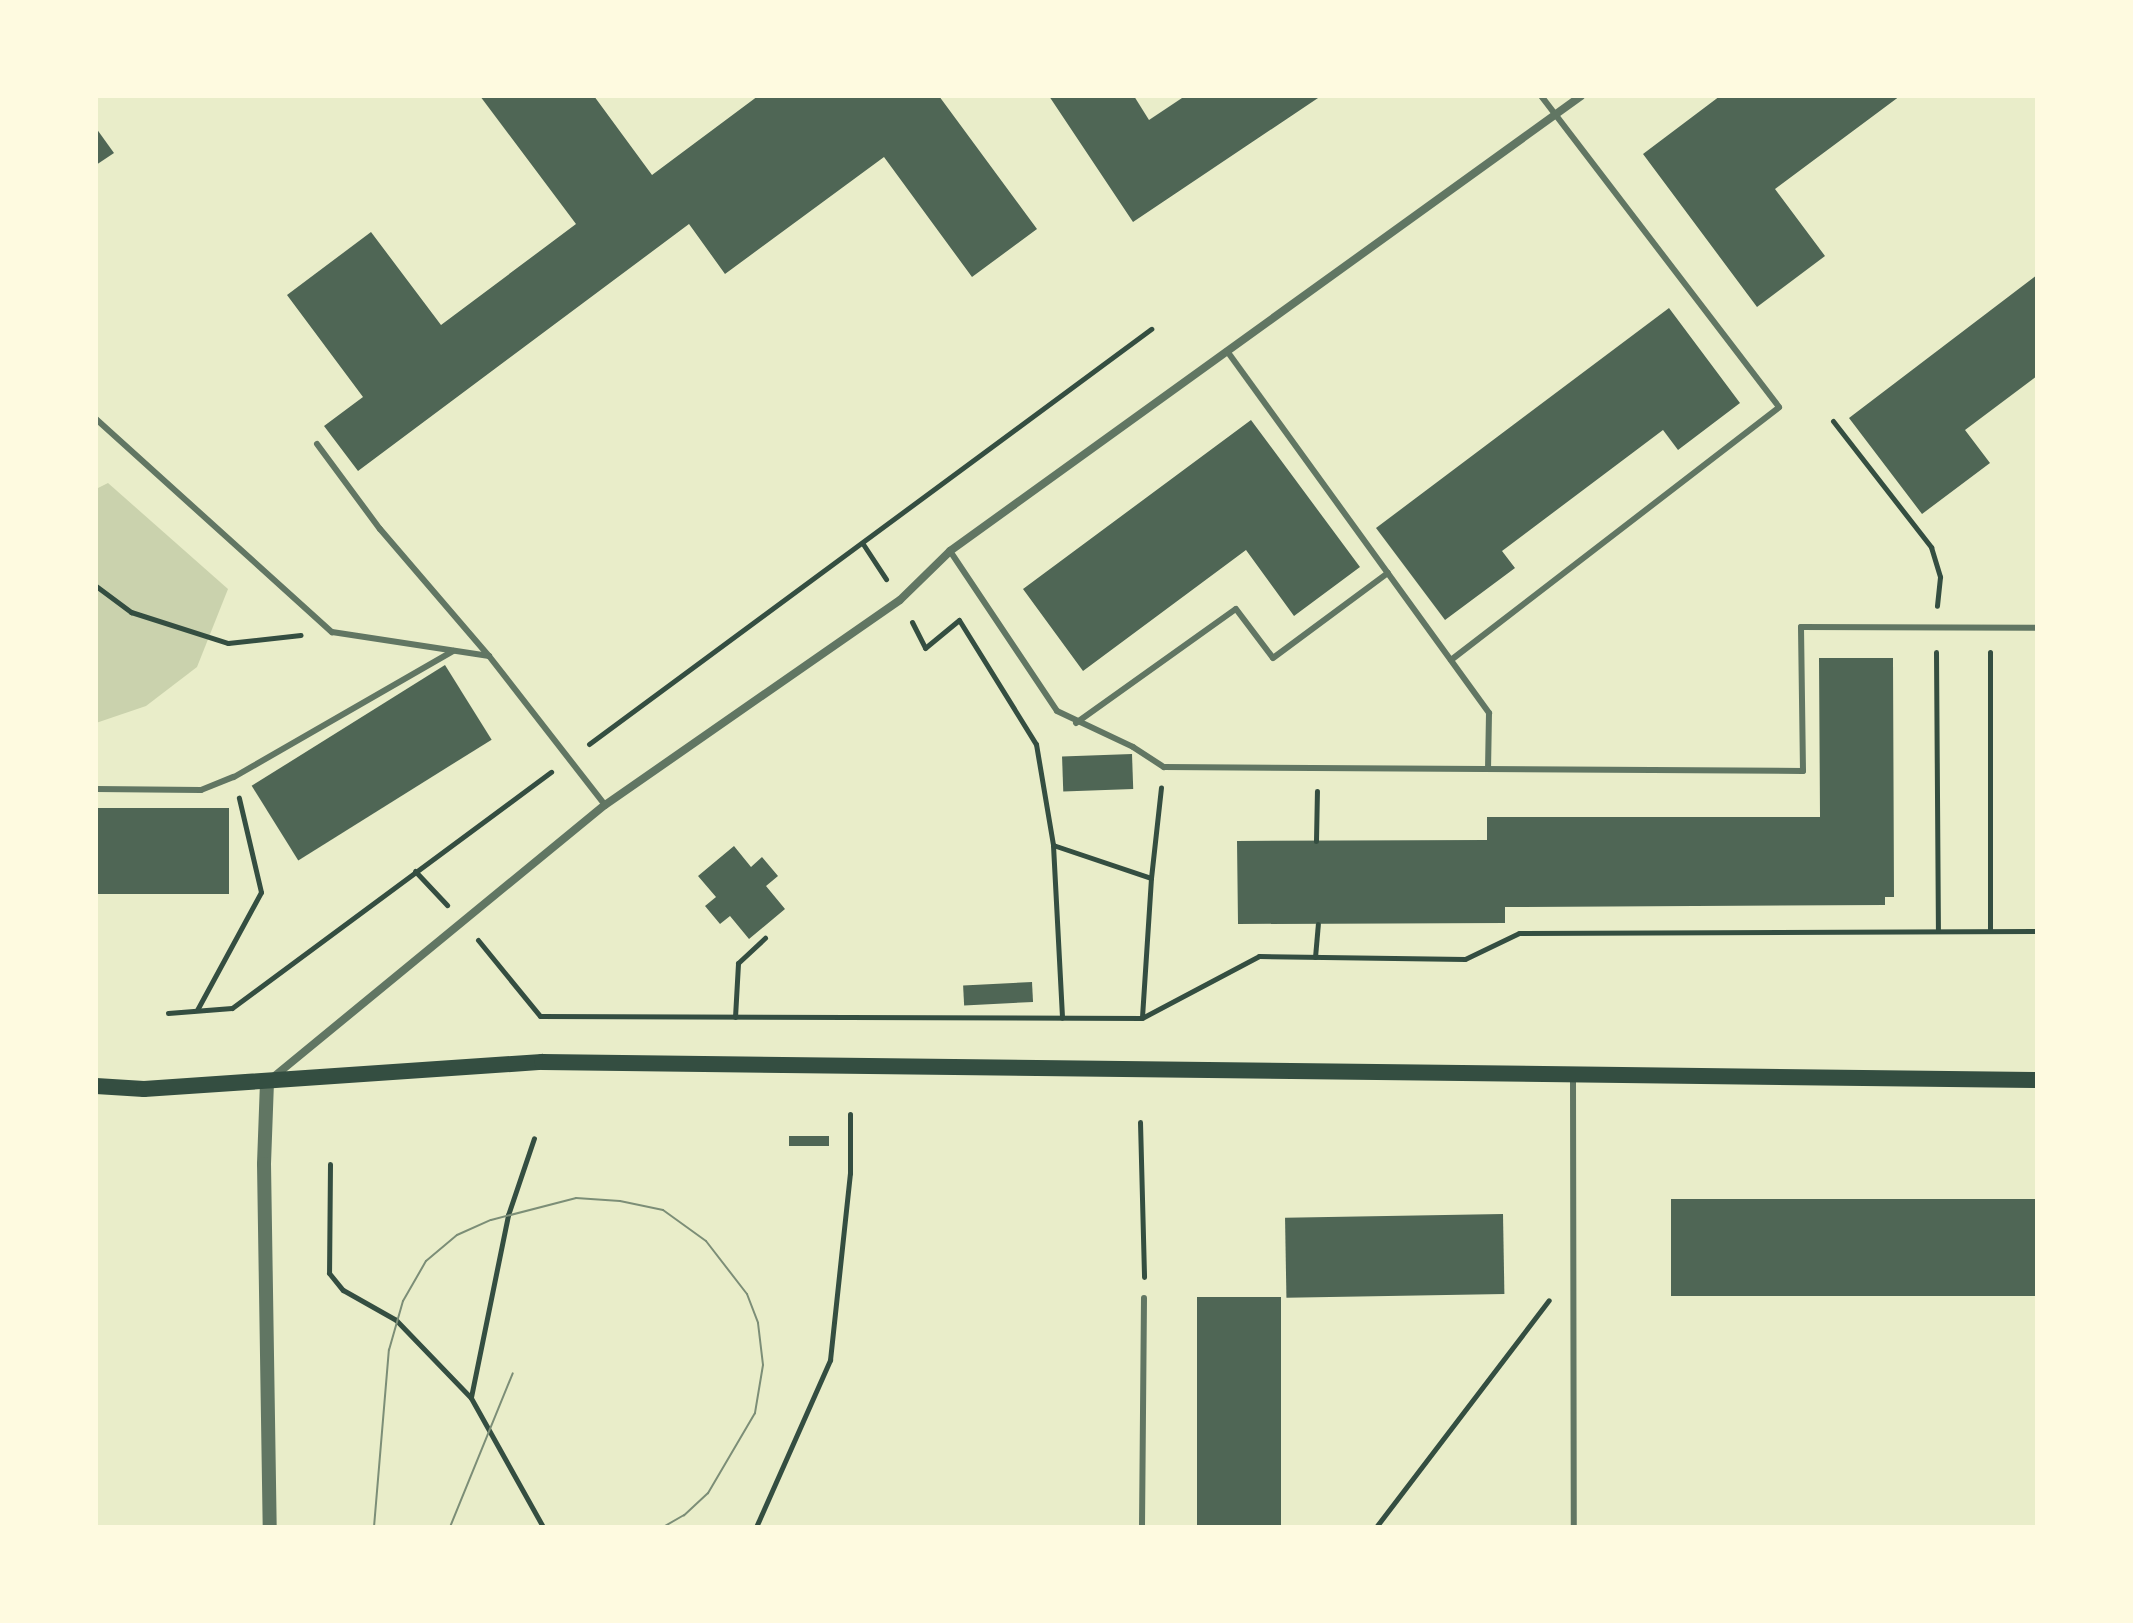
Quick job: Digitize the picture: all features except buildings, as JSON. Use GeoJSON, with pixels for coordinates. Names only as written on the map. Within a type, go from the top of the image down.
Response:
{"type":"FeatureCollection","features":[{"type":"Feature","properties":{"kind":"main road"},"geometry":{"type":"LineString","coordinates":[[96,1086],[144,1089],[542,1062],[2037,1080]]}},
{"type":"Feature","properties":{"kind":"street"},"geometry":{"type":"LineString","coordinates":[[270,1527],[264,1164],[267,1082],[461,919],[605,805],[900,600],[950,551],[1581,96]]}},
{"type":"Feature","properties":{"kind":"lane"},"geometry":{"type":"LineString","coordinates":[[1451,660],[1779,407],[1541,96]]}},
{"type":"Feature","properties":{"kind":"lane"},"geometry":{"type":"LineString","coordinates":[[1227,351],[1489,713],[1488,769]]}},
{"type":"Feature","properties":{"kind":"lane"},"geometry":{"type":"LineString","coordinates":[[96,419],[332,632],[489,656]]}},
{"type":"Feature","properties":{"kind":"lane"},"geometry":{"type":"LineString","coordinates":[[317,444],[380,529],[489,656],[605,805]]}},
{"type":"Feature","properties":{"kind":"lane"},"geometry":{"type":"LineString","coordinates":[[950,551],[1057,711],[1076,723],[1133,747],[1164,767],[1803,771],[1801,627],[2037,628]]}},
{"type":"Feature","properties":{"kind":"lane"},"geometry":{"type":"LineString","coordinates":[[1076,723],[1236,609],[1273,658],[1388,573]]}},
{"type":"Feature","properties":{"kind":"lane"},"geometry":{"type":"LineString","coordinates":[[96,789],[201,790],[234,777],[453,651]]}},
{"type":"Feature","properties":{"kind":"lane"},"geometry":{"type":"LineString","coordinates":[[1573,1073],[1574,1527]]}},
{"type":"Feature","properties":{"kind":"lane"},"geometry":{"type":"LineString","coordinates":[[1142,1527],[1144,1298]]}},
{"type":"Feature","properties":{"kind":"path"},"geometry":{"type":"LineString","coordinates":[[168,1013],[232,1008],[1151,329]]}},
{"type":"Feature","properties":{"kind":"path"},"geometry":{"type":"LineString","coordinates":[[1833,421],[1931,547],[1940,577],[1936,628],[1938,931]]}},
{"type":"Feature","properties":{"kind":"path"},"geometry":{"type":"LineString","coordinates":[[96,586],[131,612],[228,643],[332,632]]}},
{"type":"Feature","properties":{"kind":"path"},"geometry":{"type":"LineString","coordinates":[[959,620],[1036,744],[1053,845],[1062,1018]]}},
{"type":"Feature","properties":{"kind":"path"},"geometry":{"type":"LineString","coordinates":[[1990,628],[1990,931]]}},
{"type":"Feature","properties":{"kind":"path"},"geometry":{"type":"LineString","coordinates":[[1142,1018],[1151,878],[1164,767]]}},
{"type":"Feature","properties":{"kind":"path"},"geometry":{"type":"LineString","coordinates":[[1316,841],[1317,770]]}},
{"type":"Feature","properties":{"kind":"path"},"geometry":{"type":"LineString","coordinates":[[197,1011],[261,892],[234,777]]}},
{"type":"Feature","properties":{"kind":"path"},"geometry":{"type":"LineString","coordinates":[[1053,845],[1151,878]]}},
{"type":"Feature","properties":{"kind":"path"},"geometry":{"type":"LineString","coordinates":[[415,871],[461,919],[540,1016],[1142,1018],[1259,956],[1465,959],[1519,933],[2037,931]]}},
{"type":"Feature","properties":{"kind":"path"},"geometry":{"type":"LineString","coordinates":[[1315,957],[1318,924]]}},
{"type":"Feature","properties":{"kind":"path"},"geometry":{"type":"LineString","coordinates":[[735,1017],[738,963],[765,938]]}},
{"type":"Feature","properties":{"kind":"path"},"geometry":{"type":"LineString","coordinates":[[756,1527],[830,1360],[850,1173],[850,1114]]}},
{"type":"Feature","properties":{"kind":"path"},"geometry":{"type":"LineString","coordinates":[[1140,1122],[1144,1298]]}},
{"type":"Feature","properties":{"kind":"path"},"geometry":{"type":"LineString","coordinates":[[471,1398],[508,1215],[534,1138]]}},
{"type":"Feature","properties":{"kind":"path"},"geometry":{"type":"LineString","coordinates":[[330,1164],[329,1273],[343,1290],[396,1320],[471,1398],[543,1527]]}},
{"type":"Feature","properties":{"kind":"path"},"geometry":{"type":"LineString","coordinates":[[1376,1527],[1574,1268]]}},
{"type":"Feature","properties":{"kind":"green space"},"geometry":{"type":"Polygon","coordinates":[[[108,483],[228,589],[197,667],[146,706],[96,723],[96,489],[108,483]]]}},
{"type":"Feature","properties":{"kind":"tram line"},"geometry":{"type":"LineString","coordinates":[[374,1527],[389,1350],[403,1301],[426,1261],[457,1235],[491,1220],[576,1198],[620,1201],[663,1210],[706,1241],[747,1294],[758,1323],[763,1365],[755,1413],[708,1493],[684,1515],[663,1527]]}},
{"type":"Feature","properties":{"kind":"tram line"},"geometry":{"type":"LineString","coordinates":[[450,1527],[513,1373]]}}]}
